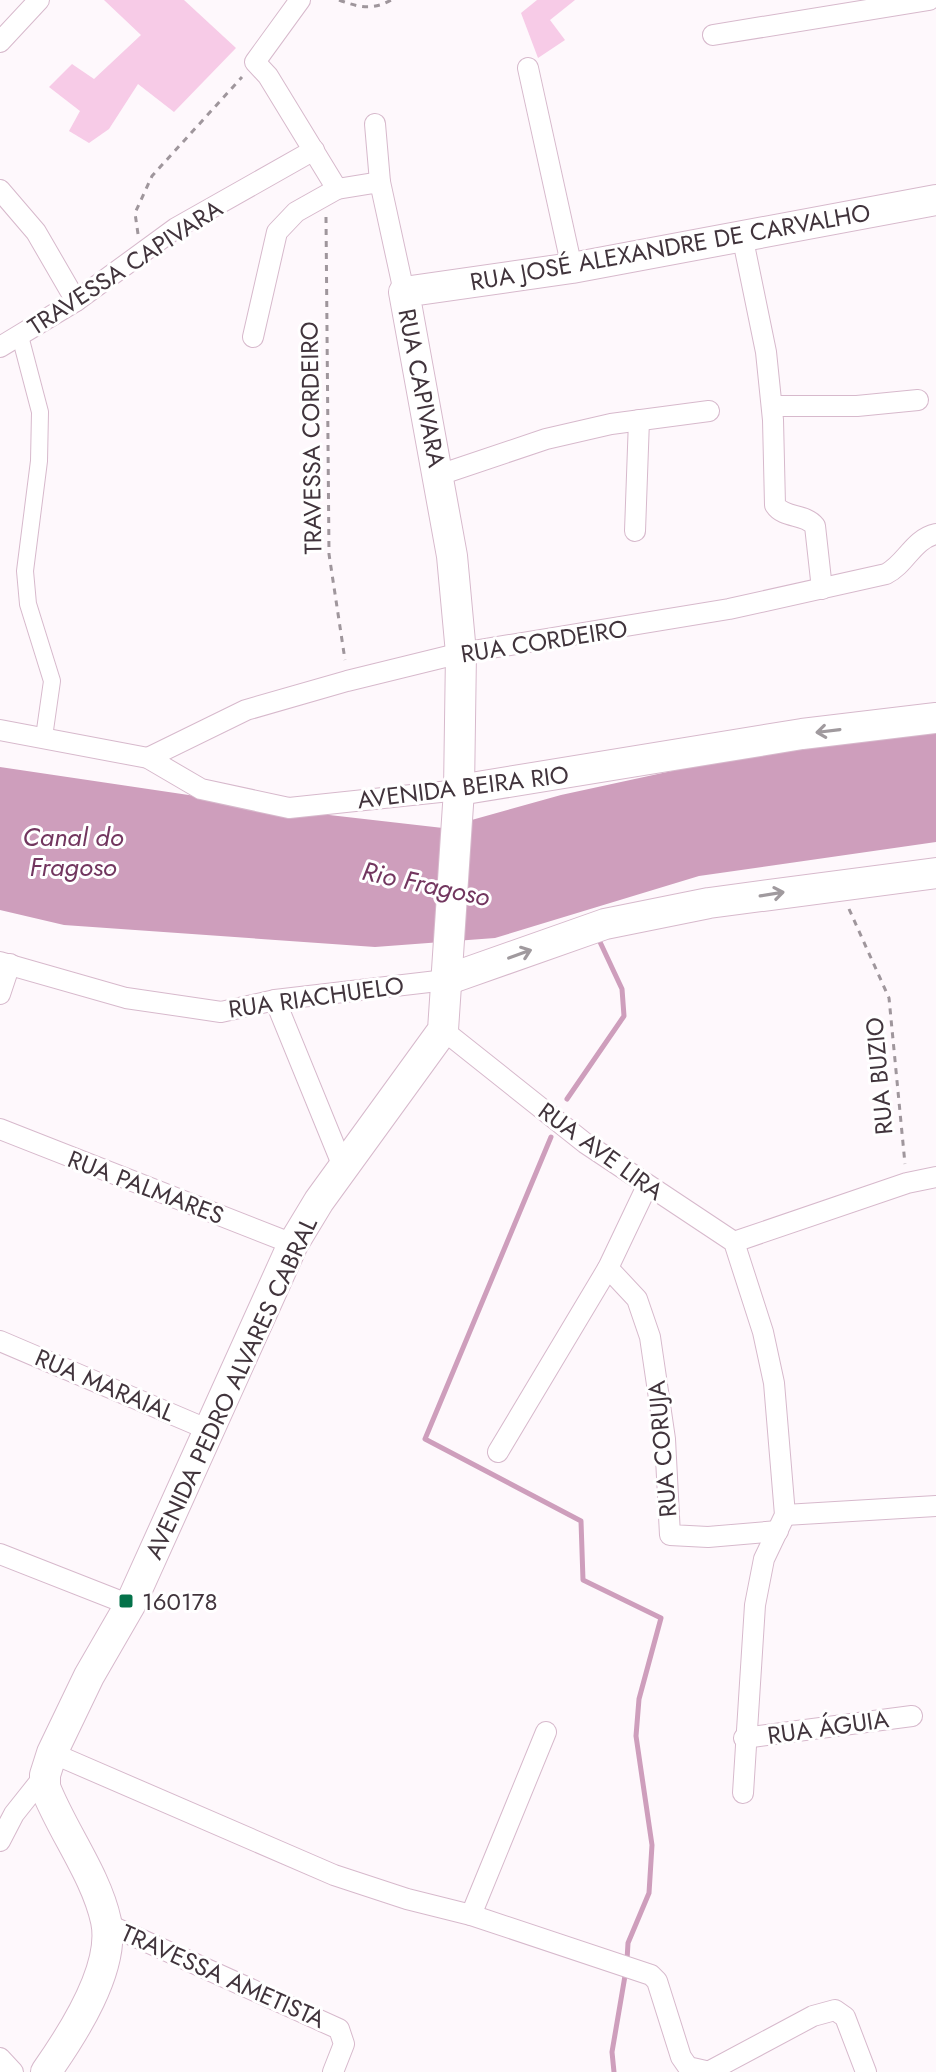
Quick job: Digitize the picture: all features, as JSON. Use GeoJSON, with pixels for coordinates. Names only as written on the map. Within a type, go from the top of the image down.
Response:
{"type":"FeatureCollection","features":[{"type":"Feature","properties":{"kind":"main road","name":"RUA JOSÉ ALEXANDRE DE CARVALHO"},"geometry":{"type":"LineString","coordinates":[[404,292],[572,268],[936,200]]}},
{"type":"Feature","properties":{"kind":"main road","name":"RUA CAPIVARA"},"geometry":{"type":"LineString","coordinates":[[404,292],[439,475],[457,592],[461,653],[458,802]]}},
{"type":"Feature","properties":{"kind":"main road","name":"AVENIDA BEIRA RIO"},"geometry":{"type":"LineString","coordinates":[[458,802],[802,734],[936,718]]}},
{"type":"Feature","properties":{"kind":"main road"},"geometry":{"type":"LineString","coordinates":[[443,1030],[458,802]]}},
{"type":"Feature","properties":{"kind":"main road"},"geometry":{"type":"LineString","coordinates":[[446,972],[605,924],[830,885],[936,873]]}},
{"type":"Feature","properties":{"kind":"main road","name":"AVENIDA PEDRO ALVARES CABRAL"},"geometry":{"type":"LineString","coordinates":[[48,1764],[89,1676],[130,1605],[293,1244],[443,1030]]}},
{"type":"Feature","properties":{"kind":"main road"},"geometry":{"type":"LineString","coordinates":[[46,2072],[93,1992],[105,1952],[107,1924],[49,1797],[48,1764]]}},
{"type":"Feature","properties":{"kind":"street"},"geometry":{"type":"LineString","coordinates":[[0,42],[39,0]]}},
{"type":"Feature","properties":{"kind":"street"},"geometry":{"type":"LineString","coordinates":[[300,0],[255,62],[268,76],[314,150],[332,191]]}},
{"type":"Feature","properties":{"kind":"street"},"geometry":{"type":"LineString","coordinates":[[713,35],[929,0]]}},
{"type":"Feature","properties":{"kind":"street"},"geometry":{"type":"LineString","coordinates":[[528,68],[572,268]]}},
{"type":"Feature","properties":{"kind":"street","name":"RUA CAPIVARA"},"geometry":{"type":"LineString","coordinates":[[375,124],[380,182],[404,292]]}},
{"type":"Feature","properties":{"kind":"street","name":"TRAVESSA CAPIVARA"},"geometry":{"type":"LineString","coordinates":[[0,347],[76,301],[176,228],[314,150]]}},
{"type":"Feature","properties":{"kind":"street"},"geometry":{"type":"LineString","coordinates":[[253,337],[277,232],[296,212],[332,191],[380,182]]}},
{"type":"Feature","properties":{"kind":"street"},"geometry":{"type":"LineString","coordinates":[[0,190],[36,232],[76,301]]}},
{"type":"Feature","properties":{"kind":"street"},"geometry":{"type":"LineString","coordinates":[[742,235],[766,352],[772,406],[775,505],[780,512],[809,520],[815,526],[822,589]]}},
{"type":"Feature","properties":{"kind":"street","name":"TRAVESSA CAPIVARA"},"geometry":{"type":"LineString","coordinates":[[20,336],[40,412],[39,461],[25,571],[28,604],[52,681],[44,737]]}},
{"type":"Feature","properties":{"kind":"street"},"geometry":{"type":"LineString","coordinates":[[772,406],[857,406],[918,400]]}},
{"type":"Feature","properties":{"kind":"street"},"geometry":{"type":"LineString","coordinates":[[439,475],[546,439],[639,420],[709,411]]}},
{"type":"Feature","properties":{"kind":"street"},"geometry":{"type":"LineString","coordinates":[[635,531],[639,420]]}},
{"type":"Feature","properties":{"kind":"street","name":"RUA CORDEIRO"},"geometry":{"type":"LineString","coordinates":[[148,758],[246,710],[347,681],[461,653],[660,622],[886,574],[901,565],[919,541],[936,534]]}},
{"type":"Feature","properties":{"kind":"street","name":"AVENIDA BEIRA RIO"},"geometry":{"type":"LineString","coordinates":[[0,730],[148,758],[201,789],[289,808],[458,802]]}},
{"type":"Feature","properties":{"kind":"street"},"geometry":{"type":"LineString","coordinates":[[0,994],[5,963]]}},
{"type":"Feature","properties":{"kind":"street","name":"RUA RIACHUELO"},"geometry":{"type":"LineString","coordinates":[[5,963],[155,1004],[221,1012],[446,972]]}},
{"type":"Feature","properties":{"kind":"street"},"geometry":{"type":"LineString","coordinates":[[275,1000],[344,1169]]}},
{"type":"Feature","properties":{"kind":"street","name":"RUA AVE LIRA"},"geometry":{"type":"LineString","coordinates":[[443,1030],[557,1122],[647,1186],[734,1242]]}},
{"type":"Feature","properties":{"kind":"street","name":"RUA PALMARES"},"geometry":{"type":"LineString","coordinates":[[0,1129],[293,1244]]}},
{"type":"Feature","properties":{"kind":"street"},"geometry":{"type":"LineString","coordinates":[[743,1793],[744,1738],[755,1605],[764,1559],[781,1523],[774,1383],[763,1332],[734,1242],[907,1183],[936,1177]]}},
{"type":"Feature","properties":{"kind":"street"},"geometry":{"type":"LineString","coordinates":[[498,1452],[608,1268],[647,1186]]}},
{"type":"Feature","properties":{"kind":"street","name":"RUA CORUJA"},"geometry":{"type":"LineString","coordinates":[[608,1268],[637,1299],[650,1337],[665,1439],[670,1535],[708,1537],[781,1523]]}},
{"type":"Feature","properties":{"kind":"street","name":"RUA MARAIAL"},"geometry":{"type":"LineString","coordinates":[[0,1341],[209,1430]]}},
{"type":"Feature","properties":{"kind":"street"},"geometry":{"type":"LineString","coordinates":[[781,1523],[936,1506]]}},
{"type":"Feature","properties":{"kind":"street"},"geometry":{"type":"LineString","coordinates":[[0,1554],[130,1605]]}},
{"type":"Feature","properties":{"kind":"street","name":"RUA ÁGUIA"},"geometry":{"type":"LineString","coordinates":[[744,1738],[912,1716]]}},
{"type":"Feature","properties":{"kind":"street"},"geometry":{"type":"LineString","coordinates":[[471,1915],[546,1732]]}},
{"type":"Feature","properties":{"kind":"street"},"geometry":{"type":"LineString","coordinates":[[0,1841],[14,1814],[48,1764],[334,1875],[407,1899],[471,1915],[640,1970],[657,1981],[683,2069],[710,2071],[813,2016],[835,2010],[845,2017],[866,2072]]}},
{"type":"Feature","properties":{"kind":"street","name":"TRAVESSA AMETISTA"},"geometry":{"type":"LineString","coordinates":[[107,1924],[339,2029],[344,2044],[333,2072]]}},
{"type":"Feature","properties":{"kind":"street"},"geometry":{"type":"LineString","coordinates":[[0,2058],[13,2072]]}},
{"type":"Feature","properties":{"kind":"path"},"geometry":{"type":"LineString","coordinates":[[339,0],[359,8],[374,7],[391,0]]}},
{"type":"Feature","properties":{"kind":"path"},"geometry":{"type":"LineString","coordinates":[[140,253],[135,213],[140,196],[152,176],[255,62]]}},
{"type":"Feature","properties":{"kind":"path","name":"TRAVESSA CORDEIRO"},"geometry":{"type":"LineString","coordinates":[[332,191],[329,554],[347,681]]}},
{"type":"Feature","properties":{"kind":"path","name":"RUA BUZIO"},"geometry":{"type":"LineString","coordinates":[[830,885],[853,914],[889,998],[907,1183]]}},
{"type":"Feature","properties":{"kind":"shaded area"},"geometry":{"type":"Polygon","coordinates":[[[104,0],[184,0],[236,48],[174,112],[138,84],[109,129],[89,143],[69,131],[80,111],[49,87],[72,64],[94,79],[141,35],[104,0]]]}},
{"type":"Feature","properties":{"kind":"shaded area"},"geometry":{"type":"Polygon","coordinates":[[[537,0],[575,0],[550,20],[565,40],[538,58],[521,13],[537,0]]]}},
{"type":"Feature","properties":{"kind":"water","name":"Canal do Fragoso"},"geometry":{"type":"Polygon","coordinates":[[[936,728],[936,842],[699,876],[495,938],[375,947],[64,925],[0,910],[0,767],[303,812],[443,828],[561,795],[856,731],[936,728]]]}},
{"type":"Feature","properties":{"kind":"waterway"},"geometry":{"type":"LineString","coordinates":[[567,1099],[624,1016],[622,989],[600,942]]}},
{"type":"Feature","properties":{"kind":"waterway"},"geometry":{"type":"LineString","coordinates":[[551,1137],[425,1439],[581,1521],[583,1580],[661,1618],[639,1699],[636,1736],[652,1845],[649,1893],[628,1943],[627,1960]]}},
{"type":"Feature","properties":{"kind":"waterway"},"geometry":{"type":"LineString","coordinates":[[614,2072],[612,2052],[626,1970]]}},
{"type":"Feature","properties":{"kind":"place","name":"160178"},"geometry":{"type":"Point","coordinates":[126,1601]}},
{"type":"Feature","properties":{"kind":"water label","name":"Rio Fragoso"},"geometry":{"type":"Point","coordinates":[426,884]}}]}
